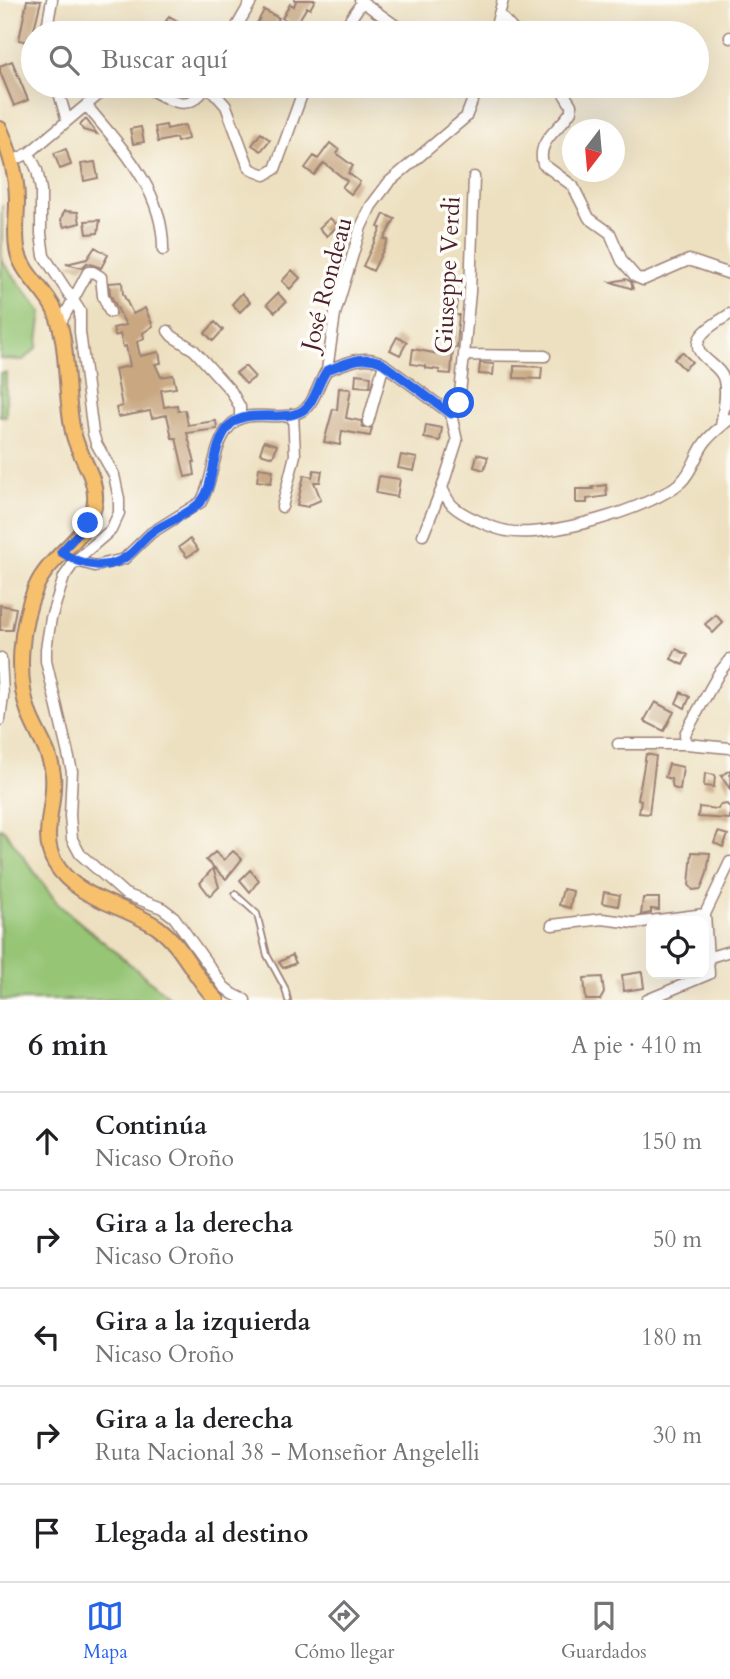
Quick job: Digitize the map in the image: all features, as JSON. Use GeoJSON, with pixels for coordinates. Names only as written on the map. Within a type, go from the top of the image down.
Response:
{"type":"FeatureCollection","features":[{"type":"Feature","properties":{"kind":"main road"},"geometry":{"type":"LineString","coordinates":[[0,129],[13,161],[17,186],[19,257],[53,307],[59,326],[75,439],[95,493],[94,508],[88,523],[43,573],[34,590],[26,624],[22,658],[25,700],[53,769],[48,839],[56,865],[66,878],[81,889],[138,915],[161,929],[180,949],[217,1000]]}},
{"type":"Feature","properties":{"kind":"street"},"geometry":{"type":"LineString","coordinates":[[48,21],[51,0]]}},
{"type":"Feature","properties":{"kind":"street"},"geometry":{"type":"LineString","coordinates":[[240,21],[252,0]]}},
{"type":"Feature","properties":{"kind":"street"},"geometry":{"type":"LineString","coordinates":[[497,21],[503,0]]}},
{"type":"Feature","properties":{"kind":"street"},"geometry":{"type":"LineString","coordinates":[[348,21],[361,1],[389,21]]}},
{"type":"Feature","properties":{"kind":"street"},"geometry":{"type":"LineString","coordinates":[[499,13],[506,21]]}},
{"type":"Feature","properties":{"kind":"street"},"geometry":{"type":"LineString","coordinates":[[60,98],[67,121]]}},
{"type":"Feature","properties":{"kind":"street"},"geometry":{"type":"LineString","coordinates":[[13,161],[29,153],[94,98]]}},
{"type":"Feature","properties":{"kind":"street"},"geometry":{"type":"LineString","coordinates":[[168,98],[188,104],[199,98]]}},
{"type":"Feature","properties":{"kind":"street"},"geometry":{"type":"LineString","coordinates":[[219,98],[226,106],[251,170],[265,175],[275,169],[301,98]]}},
{"type":"Feature","properties":{"kind":"street","name":"José Rondeau"},"geometry":{"type":"LineString","coordinates":[[293,414],[308,406],[327,370],[335,314],[361,227],[371,206],[389,182],[466,117],[475,98]]}},
{"type":"Feature","properties":{"kind":"street"},"geometry":{"type":"LineString","coordinates":[[567,98],[571,111],[547,139],[541,151],[541,158],[547,169],[573,186],[589,218],[614,237],[622,261],[636,277],[643,280],[689,260],[730,274]]}},
{"type":"Feature","properties":{"kind":"street"},"geometry":{"type":"LineString","coordinates":[[86,105],[129,155],[146,185],[160,221],[163,250]]}},
{"type":"Feature","properties":{"kind":"street"},"geometry":{"type":"LineString","coordinates":[[29,153],[37,170],[41,190],[40,234],[44,256],[80,311],[80,332],[93,433],[114,475],[119,499],[119,513],[111,530],[75,561],[59,589],[46,649],[46,661],[72,771],[70,829],[75,846],[125,894],[162,908],[174,917],[224,987],[245,1000]]}},
{"type":"Feature","properties":{"kind":"street","name":"Giuseppe Verdi"},"geometry":{"type":"LineString","coordinates":[[451,414],[459,403],[464,355],[470,292],[474,177]]}},
{"type":"Feature","properties":{"kind":"street"},"geometry":{"type":"LineString","coordinates":[[59,326],[88,272],[98,274],[110,312]]}},
{"type":"Feature","properties":{"kind":"street"},"geometry":{"type":"LineString","coordinates":[[721,427],[724,382],[722,375],[700,352],[698,346],[703,332],[730,314]]}},
{"type":"Feature","properties":{"kind":"street"},"geometry":{"type":"LineString","coordinates":[[168,331],[194,350],[232,391],[240,407],[240,418]]}},
{"type":"Feature","properties":{"kind":"street"},"geometry":{"type":"LineString","coordinates":[[464,355],[545,356]]}},
{"type":"Feature","properties":{"kind":"street"},"geometry":{"type":"LineString","coordinates":[[327,370],[368,358],[384,364],[451,414],[457,441],[423,535]]}},
{"type":"Feature","properties":{"kind":"street"},"geometry":{"type":"LineString","coordinates":[[368,422],[384,364]]}},
{"type":"Feature","properties":{"kind":"street"},"geometry":{"type":"LineString","coordinates":[[65,379],[86,370]]}},
{"type":"Feature","properties":{"kind":"street"},"geometry":{"type":"LineString","coordinates":[[61,552],[75,561],[95,566],[124,559],[151,533],[201,502],[218,446],[231,424],[240,418],[293,414],[295,455],[282,507]]}},
{"type":"Feature","properties":{"kind":"street"},"geometry":{"type":"LineString","coordinates":[[442,488],[450,504],[457,510],[506,531],[544,530],[586,523],[641,503],[681,482],[705,443],[730,419]]}},
{"type":"Feature","properties":{"kind":"street"},"geometry":{"type":"LineString","coordinates":[[0,720],[3,696],[0,658],[22,658]]}},
{"type":"Feature","properties":{"kind":"street"},"geometry":{"type":"LineString","coordinates":[[687,744],[687,730],[730,659]]}},
{"type":"Feature","properties":{"kind":"street"},"geometry":{"type":"LineString","coordinates":[[618,744],[687,744],[730,748]]}},
{"type":"Feature","properties":{"kind":"street"},"geometry":{"type":"LineString","coordinates":[[647,1000],[709,975],[710,957],[705,914],[730,862]]}},
{"type":"Feature","properties":{"kind":"street"},"geometry":{"type":"LineString","coordinates":[[552,925],[602,919],[634,923],[705,914]]}},
{"type":"Feature","properties":{"kind":"street"},"geometry":{"type":"LineString","coordinates":[[710,957],[730,951]]}},
{"type":"Feature","properties":{"kind":"lane"},"geometry":{"type":"LineString","coordinates":[[235,894],[257,914],[267,955],[285,988],[288,1000]]}},
{"type":"Feature","properties":{"kind":"green space"},"geometry":{"type":"Polygon","coordinates":[[[1,260],[42,312],[37,348],[23,360],[0,359],[1,260]]]}},
{"type":"Feature","properties":{"kind":"green space"},"geometry":{"type":"Polygon","coordinates":[[[0,373],[6,373],[6,416],[0,416],[0,373]]]}},
{"type":"Feature","properties":{"kind":"green space"},"geometry":{"type":"Polygon","coordinates":[[[0,828],[58,904],[173,1000],[0,1000],[0,828]]]}},
{"type":"Feature","properties":{"kind":"building"},"geometry":{"type":"Polygon","coordinates":[[[27,0],[41,1],[36,21],[23,21],[27,0]]]}},
{"type":"Feature","properties":{"kind":"building"},"geometry":{"type":"Polygon","coordinates":[[[294,0],[315,0],[298,21],[282,18],[290,4],[294,6],[294,0]]]}},
{"type":"Feature","properties":{"kind":"building"},"geometry":{"type":"Polygon","coordinates":[[[264,10],[279,18],[277,21],[258,21],[264,10]]]}},
{"type":"Feature","properties":{"kind":"building"},"geometry":{"type":"Polygon","coordinates":[[[12,61],[21,83],[21,98],[28,100],[14,106],[0,66],[12,61]]]}},
{"type":"Feature","properties":{"kind":"building"},"geometry":{"type":"Polygon","coordinates":[[[86,119],[97,134],[83,130],[80,125],[86,119]]]}},
{"type":"Feature","properties":{"kind":"building"},"geometry":{"type":"Polygon","coordinates":[[[166,125],[167,129],[185,125],[188,139],[177,142],[176,138],[158,142],[155,127],[166,125]]]}},
{"type":"Feature","properties":{"kind":"building"},"geometry":{"type":"Polygon","coordinates":[[[141,127],[144,142],[133,144],[130,129],[141,127]]]}},
{"type":"Feature","properties":{"kind":"building"},"geometry":{"type":"Polygon","coordinates":[[[261,133],[270,140],[261,151],[252,145],[261,133]]]}},
{"type":"Feature","properties":{"kind":"building"},"geometry":{"type":"Polygon","coordinates":[[[330,143],[339,150],[337,154],[353,166],[348,173],[360,182],[351,194],[342,187],[347,181],[324,163],[314,175],[305,168],[314,156],[318,159],[330,143]]]}},
{"type":"Feature","properties":{"kind":"building"},"geometry":{"type":"Polygon","coordinates":[[[66,149],[71,165],[60,169],[54,153],[66,149]]]}},
{"type":"Feature","properties":{"kind":"building"},"geometry":{"type":"Polygon","coordinates":[[[95,162],[98,178],[84,181],[81,164],[95,162]]]}},
{"type":"Feature","properties":{"kind":"building"},"geometry":{"type":"Polygon","coordinates":[[[64,211],[78,212],[80,223],[64,227],[61,220],[64,211]]]}},
{"type":"Feature","properties":{"kind":"building"},"geometry":{"type":"Polygon","coordinates":[[[384,214],[395,219],[384,239],[388,240],[373,271],[363,266],[381,228],[378,227],[384,214]]]}},
{"type":"Feature","properties":{"kind":"building"},"geometry":{"type":"Polygon","coordinates":[[[330,218],[338,226],[327,236],[319,228],[330,218]]]}},
{"type":"Feature","properties":{"kind":"building"},"geometry":{"type":"Polygon","coordinates":[[[100,220],[98,233],[87,234],[85,221],[100,220]]]}},
{"type":"Feature","properties":{"kind":"building"},"geometry":{"type":"Polygon","coordinates":[[[95,247],[108,255],[101,268],[87,263],[82,268],[66,264],[87,259],[95,247]]]}},
{"type":"Feature","properties":{"kind":"building"},"geometry":{"type":"Polygon","coordinates":[[[292,270],[300,278],[290,289],[282,281],[292,270]]]}},
{"type":"Feature","properties":{"kind":"building"},"geometry":{"type":"Polygon","coordinates":[[[626,279],[631,282],[633,289],[611,282],[626,279]]]}},
{"type":"Feature","properties":{"kind":"building"},"geometry":{"type":"Polygon","coordinates":[[[122,282],[123,294],[133,314],[145,308],[153,326],[143,333],[144,338],[137,342],[140,356],[159,352],[161,363],[155,364],[161,377],[173,375],[176,388],[161,390],[164,407],[177,405],[178,411],[185,410],[188,425],[216,421],[217,429],[187,433],[195,462],[195,475],[185,477],[176,438],[172,438],[167,415],[152,418],[150,411],[118,417],[116,408],[122,406],[115,369],[130,366],[126,346],[123,347],[120,334],[115,336],[113,328],[126,325],[110,294],[109,283],[122,282]]]}},
{"type":"Feature","properties":{"kind":"building"},"geometry":{"type":"Polygon","coordinates":[[[446,292],[458,294],[455,315],[459,315],[457,348],[453,347],[451,374],[411,364],[413,349],[444,355],[448,308],[445,307],[446,292]]]}},
{"type":"Feature","properties":{"kind":"building"},"geometry":{"type":"Polygon","coordinates":[[[242,293],[250,302],[240,312],[232,304],[242,293]]]}},
{"type":"Feature","properties":{"kind":"building"},"geometry":{"type":"Polygon","coordinates":[[[278,293],[286,302],[275,312],[267,304],[278,293]]]}},
{"type":"Feature","properties":{"kind":"building"},"geometry":{"type":"Polygon","coordinates":[[[215,322],[223,330],[213,341],[205,333],[215,322]]]}},
{"type":"Feature","properties":{"kind":"building"},"geometry":{"type":"Polygon","coordinates":[[[397,337],[407,342],[400,355],[390,350],[397,337]]]}},
{"type":"Feature","properties":{"kind":"building"},"geometry":{"type":"Polygon","coordinates":[[[682,352],[692,362],[684,369],[674,359],[682,352]]]}},
{"type":"Feature","properties":{"kind":"building"},"geometry":{"type":"Polygon","coordinates":[[[480,363],[494,364],[493,375],[479,374],[480,363]]]}},
{"type":"Feature","properties":{"kind":"building"},"geometry":{"type":"Polygon","coordinates":[[[245,366],[255,377],[246,384],[236,373],[245,366]]]}},
{"type":"Feature","properties":{"kind":"building"},"geometry":{"type":"Polygon","coordinates":[[[514,366],[542,367],[541,379],[514,378],[514,366]]]}},
{"type":"Feature","properties":{"kind":"building"},"geometry":{"type":"Polygon","coordinates":[[[356,374],[371,376],[370,387],[355,386],[356,374]]]}},
{"type":"Feature","properties":{"kind":"building"},"geometry":{"type":"Polygon","coordinates":[[[339,388],[351,389],[346,418],[361,421],[363,428],[372,428],[370,436],[342,431],[340,445],[324,442],[333,409],[337,410],[339,388]]]}},
{"type":"Feature","properties":{"kind":"building"},"geometry":{"type":"Polygon","coordinates":[[[426,425],[442,428],[440,441],[424,438],[426,425]]]}},
{"type":"Feature","properties":{"kind":"building"},"geometry":{"type":"Polygon","coordinates":[[[264,441],[277,445],[273,457],[260,453],[264,441]]]}},
{"type":"Feature","properties":{"kind":"building"},"geometry":{"type":"Polygon","coordinates":[[[477,454],[488,457],[484,470],[474,467],[477,454]]]}},
{"type":"Feature","properties":{"kind":"building"},"geometry":{"type":"Polygon","coordinates":[[[401,455],[417,458],[414,471],[398,468],[401,455]]]}},
{"type":"Feature","properties":{"kind":"building"},"geometry":{"type":"Polygon","coordinates":[[[259,468],[273,470],[271,483],[257,481],[259,468]]]}},
{"type":"Feature","properties":{"kind":"building"},"geometry":{"type":"Polygon","coordinates":[[[314,470],[322,471],[320,482],[314,482],[321,500],[308,507],[297,505],[304,475],[312,477],[314,470]]]}},
{"type":"Feature","properties":{"kind":"building"},"geometry":{"type":"Polygon","coordinates":[[[379,476],[400,479],[397,497],[376,493],[379,476]]]}},
{"type":"Feature","properties":{"kind":"building"},"geometry":{"type":"Polygon","coordinates":[[[606,485],[607,496],[587,499],[587,503],[576,503],[576,489],[593,489],[592,487],[606,485]]]}},
{"type":"Feature","properties":{"kind":"building"},"geometry":{"type":"Polygon","coordinates":[[[190,539],[198,550],[187,557],[179,547],[190,539]]]}},
{"type":"Feature","properties":{"kind":"building"},"geometry":{"type":"Polygon","coordinates":[[[0,605],[16,608],[12,630],[0,630],[0,605]]]}},
{"type":"Feature","properties":{"kind":"building"},"geometry":{"type":"Polygon","coordinates":[[[716,615],[723,623],[713,633],[705,624],[716,615]]]}},
{"type":"Feature","properties":{"kind":"building"},"geometry":{"type":"Polygon","coordinates":[[[676,649],[688,655],[683,665],[671,659],[676,649]]]}},
{"type":"Feature","properties":{"kind":"building"},"geometry":{"type":"Polygon","coordinates":[[[681,692],[690,697],[685,708],[676,703],[681,692]]]}},
{"type":"Feature","properties":{"kind":"building"},"geometry":{"type":"Polygon","coordinates":[[[655,702],[674,712],[664,731],[644,721],[655,702]]]}},
{"type":"Feature","properties":{"kind":"building"},"geometry":{"type":"Polygon","coordinates":[[[646,754],[656,756],[649,814],[639,813],[641,800],[638,799],[646,754]]]}},
{"type":"Feature","properties":{"kind":"building"},"geometry":{"type":"Polygon","coordinates":[[[669,764],[683,767],[680,790],[673,788],[671,779],[665,777],[669,764]]]}},
{"type":"Feature","properties":{"kind":"building"},"geometry":{"type":"Polygon","coordinates":[[[730,770],[730,789],[721,776],[730,770]]]}},
{"type":"Feature","properties":{"kind":"building"},"geometry":{"type":"Polygon","coordinates":[[[705,773],[715,775],[714,787],[704,786],[705,773]]]}},
{"type":"Feature","properties":{"kind":"building"},"geometry":{"type":"Polygon","coordinates":[[[727,804],[730,808],[730,819],[698,817],[699,807],[718,809],[720,805],[727,804]]]}},
{"type":"Feature","properties":{"kind":"building"},"geometry":{"type":"Polygon","coordinates":[[[718,832],[728,835],[723,847],[714,843],[718,832]]]}},
{"type":"Feature","properties":{"kind":"building"},"geometry":{"type":"Polygon","coordinates":[[[233,851],[242,859],[226,879],[206,860],[215,852],[224,860],[233,851]]]}},
{"type":"Feature","properties":{"kind":"building"},"geometry":{"type":"Polygon","coordinates":[[[692,852],[710,853],[701,889],[693,890],[689,885],[692,852]]]}},
{"type":"Feature","properties":{"kind":"building"},"geometry":{"type":"Polygon","coordinates":[[[213,868],[219,887],[210,896],[200,883],[213,868]]]}},
{"type":"Feature","properties":{"kind":"building"},"geometry":{"type":"Polygon","coordinates":[[[250,870],[259,880],[250,892],[240,880],[250,870]]]}},
{"type":"Feature","properties":{"kind":"building"},"geometry":{"type":"Polygon","coordinates":[[[563,889],[573,891],[570,908],[559,905],[563,889]]]}},
{"type":"Feature","properties":{"kind":"building"},"geometry":{"type":"Polygon","coordinates":[[[604,892],[620,895],[618,906],[602,903],[604,892]]]}},
{"type":"Feature","properties":{"kind":"building"},"geometry":{"type":"Polygon","coordinates":[[[643,898],[659,898],[659,910],[651,909],[651,913],[641,915],[643,898]]]}},
{"type":"Feature","properties":{"kind":"building"},"geometry":{"type":"Polygon","coordinates":[[[292,955],[296,963],[283,968],[279,962],[292,955]]]}},
{"type":"Feature","properties":{"kind":"building"},"geometry":{"type":"Polygon","coordinates":[[[642,972],[644,988],[624,991],[622,975],[642,972]]]}},
{"type":"Feature","properties":{"kind":"building"},"geometry":{"type":"Polygon","coordinates":[[[602,977],[604,993],[600,1000],[586,1000],[584,978],[602,977]]]}},
{"type":"Feature","properties":{"kind":"route"},"geometry":{"type":"LineString","coordinates":[[88,523],[61,552],[84,565],[107,565],[124,559],[151,533],[201,502],[218,446],[231,424],[240,418],[301,412],[312,400],[327,370],[360,359],[376,359],[451,414],[459,403]]}}]}
